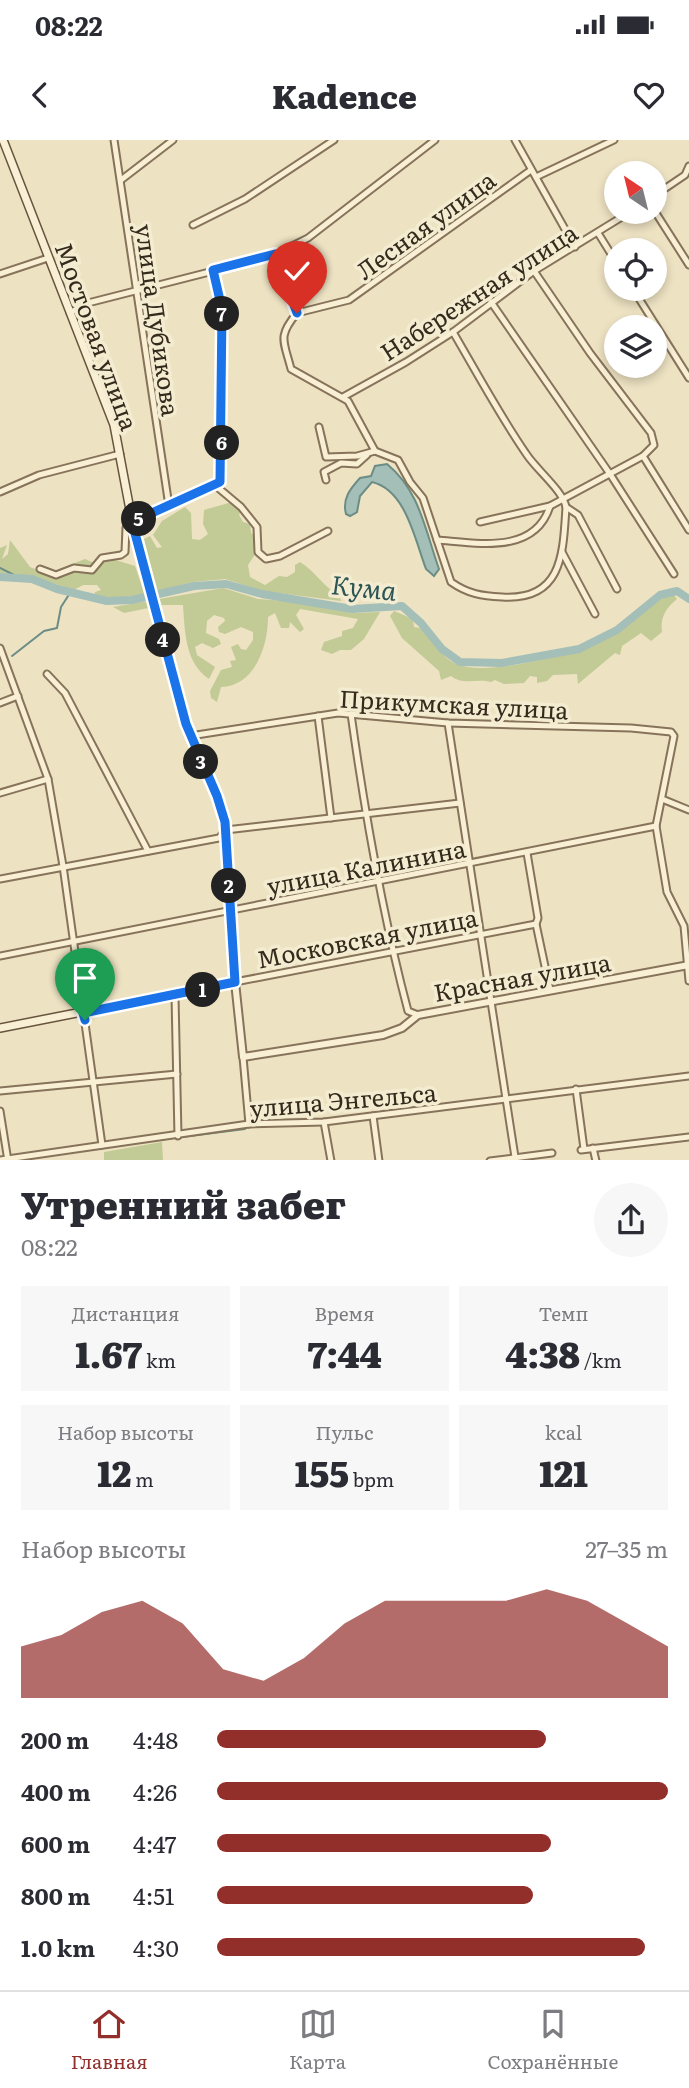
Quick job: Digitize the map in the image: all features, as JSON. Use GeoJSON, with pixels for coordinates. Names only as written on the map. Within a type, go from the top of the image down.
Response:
{"type":"FeatureCollection","features":[{"type":"Feature","properties":{"kind":"main road","name":"Мостовая улица"},"geometry":{"type":"LineString","coordinates":[[3,140],[114,425],[134,531],[190,736],[217,796],[226,830],[235,982]]}},
{"type":"Feature","properties":{"kind":"main road","name":"Московская улица"},"geometry":{"type":"LineString","coordinates":[[0,1028],[175,996],[235,982]]}},
{"type":"Feature","properties":{"kind":"street","name":"улица Дубикова"},"geometry":{"type":"LineString","coordinates":[[114,140],[169,506]]}},
{"type":"Feature","properties":{"kind":"street"},"geometry":{"type":"LineString","coordinates":[[121,180],[173,140]]}},
{"type":"Feature","properties":{"kind":"street"},"geometry":{"type":"LineString","coordinates":[[193,225],[245,199],[334,140]]}},
{"type":"Feature","properties":{"kind":"street"},"geometry":{"type":"LineString","coordinates":[[69,313],[84,304],[275,254],[308,238],[435,140]]}},
{"type":"Feature","properties":{"kind":"street"},"geometry":{"type":"LineString","coordinates":[[515,140],[575,247]]}},
{"type":"Feature","properties":{"kind":"street"},"geometry":{"type":"LineString","coordinates":[[536,177],[614,140]]}},
{"type":"Feature","properties":{"kind":"street"},"geometry":{"type":"LineString","coordinates":[[667,188],[687,176],[689,166]]}},
{"type":"Feature","properties":{"kind":"street","name":"Лесная улица"},"geometry":{"type":"LineString","coordinates":[[297,313],[349,300],[531,170]]}},
{"type":"Feature","properties":{"kind":"street","name":"Набережная улица"},"geometry":{"type":"LineString","coordinates":[[343,397],[453,332],[534,271],[612,224]]}},
{"type":"Feature","properties":{"kind":"street"},"geometry":{"type":"LineString","coordinates":[[663,224],[689,265]]}},
{"type":"Feature","properties":{"kind":"street"},"geometry":{"type":"LineString","coordinates":[[598,233],[604,243]]}},
{"type":"Feature","properties":{"kind":"street"},"geometry":{"type":"LineString","coordinates":[[275,254],[297,313],[285,327],[283,335],[291,369],[348,401],[375,452],[400,462],[410,482],[423,498],[451,582],[477,596],[520,597],[542,590],[554,576],[561,552],[566,507],[564,498],[536,469],[521,447],[453,332]]}},
{"type":"Feature","properties":{"kind":"street"},"geometry":{"type":"LineString","coordinates":[[0,274],[48,258]]}},
{"type":"Feature","properties":{"kind":"street"},"geometry":{"type":"LineString","coordinates":[[40,569],[56,575],[74,568],[92,570],[102,558],[125,552],[126,528],[132,522],[220,482],[222,309],[213,270]]}},
{"type":"Feature","properties":{"kind":"street"},"geometry":{"type":"LineString","coordinates":[[480,522],[550,506],[643,456],[654,445],[651,433],[590,353],[534,271]]}},
{"type":"Feature","properties":{"kind":"street"},"geometry":{"type":"LineString","coordinates":[[641,301],[689,378]]}},
{"type":"Feature","properties":{"kind":"street"},"geometry":{"type":"LineString","coordinates":[[491,302],[610,474],[674,574]]}},
{"type":"Feature","properties":{"kind":"street"},"geometry":{"type":"LineString","coordinates":[[319,427],[326,457],[367,455],[375,452]]}},
{"type":"Feature","properties":{"kind":"street"},"geometry":{"type":"LineString","coordinates":[[0,492],[39,475],[120,454]]}},
{"type":"Feature","properties":{"kind":"street"},"geometry":{"type":"LineString","coordinates":[[326,480],[324,472],[335,465],[357,464],[367,455]]}},
{"type":"Feature","properties":{"kind":"street"},"geometry":{"type":"LineString","coordinates":[[643,456],[689,530]]}},
{"type":"Feature","properties":{"kind":"street"},"geometry":{"type":"LineString","coordinates":[[216,486],[242,507],[257,527],[258,552],[265,559],[279,556],[328,531]]}},
{"type":"Feature","properties":{"kind":"street"},"geometry":{"type":"LineString","coordinates":[[437,540],[487,544],[514,541],[541,526],[550,506]]}},
{"type":"Feature","properties":{"kind":"street"},"geometry":{"type":"LineString","coordinates":[[566,507],[578,515],[617,589]]}},
{"type":"Feature","properties":{"kind":"street"},"geometry":{"type":"LineString","coordinates":[[561,552],[595,614]]}},
{"type":"Feature","properties":{"kind":"street"},"geometry":{"type":"LineString","coordinates":[[0,648],[48,779],[63,866],[102,1145]]}},
{"type":"Feature","properties":{"kind":"street"},"geometry":{"type":"LineString","coordinates":[[47,674],[65,693],[148,851]]}},
{"type":"Feature","properties":{"kind":"street"},"geometry":{"type":"LineString","coordinates":[[0,703],[18,695]]}},
{"type":"Feature","properties":{"kind":"street"},"geometry":{"type":"LineString","coordinates":[[351,714],[365,813],[392,952],[408,1011],[418,1015]]}},
{"type":"Feature","properties":{"kind":"street","name":"Прикумская улица"},"geometry":{"type":"LineString","coordinates":[[190,736],[318,716],[351,714],[448,723],[664,730],[674,736],[662,799]]}},
{"type":"Feature","properties":{"kind":"street"},"geometry":{"type":"LineString","coordinates":[[318,716],[331,818]]}},
{"type":"Feature","properties":{"kind":"street"},"geometry":{"type":"LineString","coordinates":[[448,723],[478,934],[515,1157]]}},
{"type":"Feature","properties":{"kind":"street"},"geometry":{"type":"LineString","coordinates":[[0,793],[48,779]]}},
{"type":"Feature","properties":{"kind":"street"},"geometry":{"type":"LineString","coordinates":[[689,810],[662,799],[656,826],[667,892],[684,926],[689,981]]}},
{"type":"Feature","properties":{"kind":"street"},"geometry":{"type":"LineString","coordinates":[[0,880],[219,838],[226,830],[460,803]]}},
{"type":"Feature","properties":{"kind":"street","name":"улица Калинина"},"geometry":{"type":"LineString","coordinates":[[0,956],[656,826]]}},
{"type":"Feature","properties":{"kind":"street"},"geometry":{"type":"LineString","coordinates":[[527,853],[538,918],[536,924],[550,990]]}},
{"type":"Feature","properties":{"kind":"street","name":"Московская улица"},"geometry":{"type":"LineString","coordinates":[[235,982],[536,924]]}},
{"type":"Feature","properties":{"kind":"street","name":"Красная улица"},"geometry":{"type":"LineString","coordinates":[[243,1057],[383,1035],[402,1028],[418,1015],[688,965]]}},
{"type":"Feature","properties":{"kind":"street","name":"Мостовая улица"},"geometry":{"type":"LineString","coordinates":[[235,982],[249,1124]]}},
{"type":"Feature","properties":{"kind":"street"},"geometry":{"type":"LineString","coordinates":[[175,996],[178,1136]]}},
{"type":"Feature","properties":{"kind":"street"},"geometry":{"type":"LineString","coordinates":[[0,1091],[177,1074]]}},
{"type":"Feature","properties":{"kind":"street","name":"улица Энгельса"},"geometry":{"type":"LineString","coordinates":[[0,1160],[249,1124],[324,1122],[689,1076]]}},
{"type":"Feature","properties":{"kind":"street"},"geometry":{"type":"LineString","coordinates":[[576,1089],[582,1149],[689,1137]]}},
{"type":"Feature","properties":{"kind":"street"},"geometry":{"type":"LineString","coordinates":[[0,1111],[7,1160]]}},
{"type":"Feature","properties":{"kind":"street"},"geometry":{"type":"LineString","coordinates":[[373,1116],[379,1160]]}},
{"type":"Feature","properties":{"kind":"street"},"geometry":{"type":"LineString","coordinates":[[324,1122],[331,1160]]}},
{"type":"Feature","properties":{"kind":"street"},"geometry":{"type":"LineString","coordinates":[[593,1148],[596,1160]]}},
{"type":"Feature","properties":{"kind":"street"},"geometry":{"type":"LineString","coordinates":[[490,1160],[552,1153]]}},
{"type":"Feature","properties":{"kind":"green space"},"geometry":{"type":"Polygon","coordinates":[[[232,502],[241,510],[239,515],[243,522],[250,524],[251,533],[255,536],[256,553],[248,565],[250,577],[265,585],[279,576],[287,577],[295,572],[295,565],[300,562],[340,597],[341,601],[263,591],[225,579],[193,582],[138,596],[99,599],[95,596],[95,592],[101,590],[97,585],[83,585],[74,590],[32,577],[0,573],[0,548],[7,545],[2,559],[8,554],[10,540],[30,567],[47,574],[85,559],[99,565],[109,558],[135,566],[142,586],[155,583],[144,539],[150,536],[157,548],[162,547],[153,535],[162,521],[185,507],[191,513],[192,539],[200,540],[208,534],[203,524],[204,510],[232,502]]]}},
{"type":"Feature","properties":{"kind":"green space"},"geometry":{"type":"Polygon","coordinates":[[[223,588],[258,599],[287,601],[353,613],[380,612],[364,639],[351,650],[340,650],[332,654],[321,650],[324,642],[342,636],[342,631],[353,628],[358,619],[300,609],[296,615],[304,629],[300,632],[290,622],[289,628],[281,628],[275,613],[268,617],[262,652],[251,672],[233,685],[221,687],[217,702],[211,698],[210,691],[221,670],[232,667],[230,661],[236,660],[231,647],[238,644],[241,649],[246,650],[253,640],[253,632],[241,627],[225,634],[219,632],[218,627],[225,621],[224,618],[214,615],[207,621],[206,633],[219,639],[221,644],[213,648],[202,643],[195,647],[197,655],[215,667],[209,679],[191,656],[183,605],[163,605],[124,613],[113,607],[223,588]]]}},
{"type":"Feature","properties":{"kind":"green space"},"geometry":{"type":"Polygon","coordinates":[[[673,594],[677,599],[664,614],[662,632],[651,641],[641,633],[622,646],[620,655],[615,653],[578,684],[577,674],[553,675],[547,681],[537,683],[537,677],[530,676],[524,683],[504,684],[495,680],[461,681],[451,676],[441,680],[439,671],[402,638],[390,616],[394,611],[413,619],[414,627],[420,628],[443,654],[459,665],[474,668],[494,667],[541,660],[588,646],[621,630],[652,604],[673,594]]]}},
{"type":"Feature","properties":{"kind":"green space"},"geometry":{"type":"Polygon","coordinates":[[[162,1142],[163,1160],[104,1160],[104,1152],[162,1142]]]}},
{"type":"Feature","properties":{"kind":"water"},"geometry":{"type":"Polygon","coordinates":[[[387,464],[407,486],[420,512],[439,569],[434,576],[426,569],[401,505],[384,487],[372,482],[360,496],[357,512],[350,516],[346,514],[346,499],[356,482],[360,478],[371,476],[375,466],[387,464]]]}},
{"type":"Feature","properties":{"kind":"waterway"},"geometry":{"type":"LineString","coordinates":[[0,568],[16,576]]}},
{"type":"Feature","properties":{"kind":"waterway","name":"Кума"},"geometry":{"type":"LineString","coordinates":[[0,577],[32,579],[57,589],[107,601],[132,600],[194,586],[226,584],[262,594],[352,609],[402,606],[421,623],[442,649],[460,662],[502,663],[579,649],[617,630],[660,595],[677,591],[689,599]]}},
{"type":"Feature","properties":{"kind":"waterway"},"geometry":{"type":"LineString","coordinates":[[12,656],[44,631],[57,628],[61,607],[70,593]]}},
{"type":"Feature","properties":{"kind":"waterway"},"geometry":{"type":"LineString","coordinates":[[142,1142],[245,1129]]}},
{"type":"Feature","properties":{"kind":"route"},"geometry":{"type":"LineString","coordinates":[[85,1020],[83,1013],[235,982],[225,822],[217,796],[186,724],[132,522],[220,482],[222,309],[213,270],[275,254],[297,313]]}}]}
